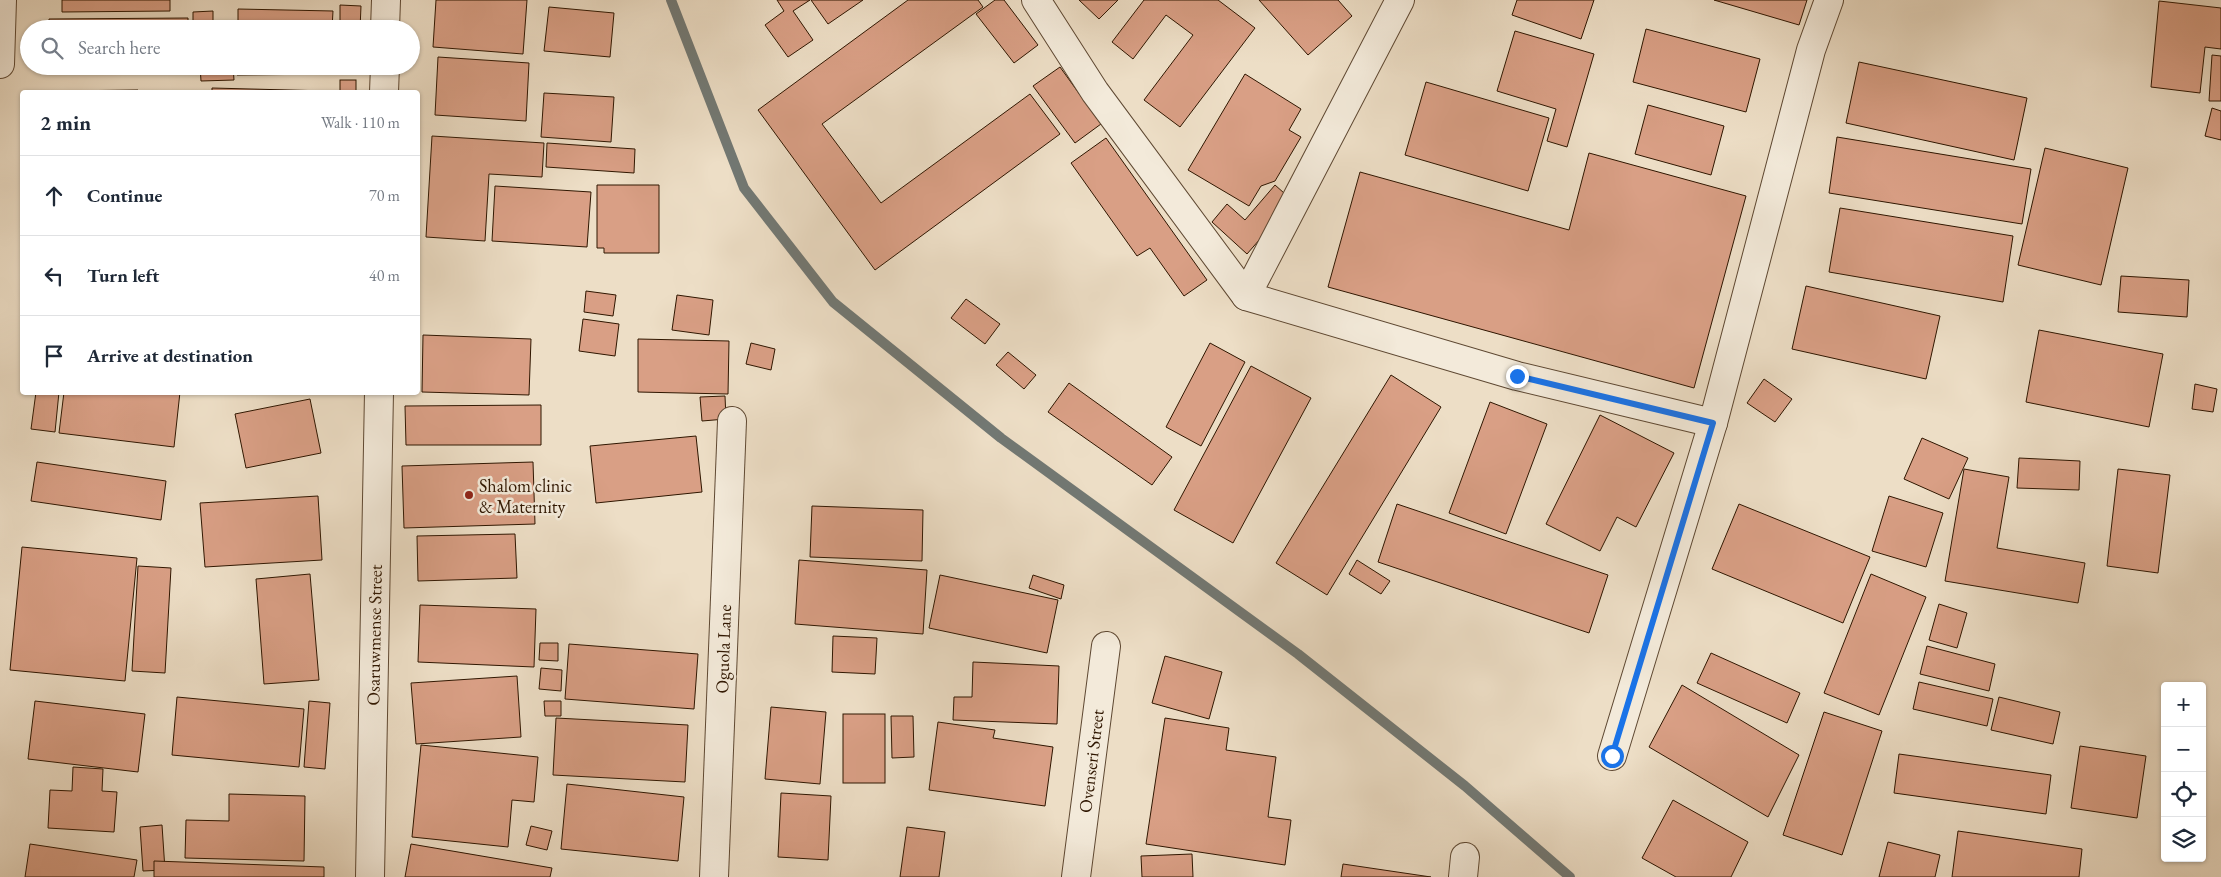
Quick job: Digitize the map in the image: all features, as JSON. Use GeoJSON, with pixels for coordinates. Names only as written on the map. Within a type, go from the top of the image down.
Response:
{"type":"FeatureCollection","features":[{"type":"Feature","properties":{"kind":"street"},"geometry":{"type":"LineString","coordinates":[[0,64],[2,0]]}},
{"type":"Feature","properties":{"kind":"street"},"geometry":{"type":"LineString","coordinates":[[385,20],[386,0]]}},
{"type":"Feature","properties":{"kind":"street"},"geometry":{"type":"LineString","coordinates":[[1036,0],[1095,92],[1246,296],[1517,376],[1713,423]]}},
{"type":"Feature","properties":{"kind":"street"},"geometry":{"type":"LineString","coordinates":[[1246,296],[1400,0]]}},
{"type":"Feature","properties":{"kind":"street"},"geometry":{"type":"LineString","coordinates":[[1612,756],[1713,423],[1811,50],[1829,0]]}},
{"type":"Feature","properties":{"kind":"street"},"geometry":{"type":"LineString","coordinates":[[384,90],[385,75]]}},
{"type":"Feature","properties":{"kind":"street","name":"Osaruwmense Street"},"geometry":{"type":"LineString","coordinates":[[370,877],[379,395]]}},
{"type":"Feature","properties":{"kind":"street","name":"Oguola Lane"},"geometry":{"type":"LineString","coordinates":[[714,877],[732,421]]}},
{"type":"Feature","properties":{"kind":"street","name":"Ovenseri Street"},"geometry":{"type":"LineString","coordinates":[[1076,877],[1106,646]]}},
{"type":"Feature","properties":{"kind":"building"},"geometry":{"type":"Polygon","coordinates":[[[62,0],[170,0],[170,11],[62,12],[62,0]]]}},
{"type":"Feature","properties":{"kind":"building"},"geometry":{"type":"Polygon","coordinates":[[[436,0],[527,0],[523,54],[433,47],[436,0]]]}},
{"type":"Feature","properties":{"kind":"building"},"geometry":{"type":"Polygon","coordinates":[[[777,0],[810,0],[793,11],[813,40],[788,57],[765,25],[784,11],[777,0]]]}},
{"type":"Feature","properties":{"kind":"building"},"geometry":{"type":"Polygon","coordinates":[[[811,0],[863,0],[828,24],[811,0]]]}},
{"type":"Feature","properties":{"kind":"building"},"geometry":{"type":"Polygon","coordinates":[[[908,0],[978,0],[983,7],[822,124],[881,203],[1030,94],[1060,134],[875,270],[758,110],[908,0]]]}},
{"type":"Feature","properties":{"kind":"building"},"geometry":{"type":"Polygon","coordinates":[[[995,0],[1004,0],[1038,45],[1014,63],[976,14],[995,0]]]}},
{"type":"Feature","properties":{"kind":"building"},"geometry":{"type":"Polygon","coordinates":[[[1079,0],[1118,0],[1099,19],[1079,0]]]}},
{"type":"Feature","properties":{"kind":"building"},"geometry":{"type":"Polygon","coordinates":[[[1144,0],[1218,0],[1255,28],[1180,127],[1144,100],[1193,35],[1166,15],[1133,59],[1112,42],[1144,0]]]}},
{"type":"Feature","properties":{"kind":"building"},"geometry":{"type":"Polygon","coordinates":[[[1259,0],[1338,0],[1352,16],[1308,55],[1259,0]]]}},
{"type":"Feature","properties":{"kind":"building"},"geometry":{"type":"Polygon","coordinates":[[[1517,0],[1594,0],[1581,39],[1512,15],[1517,0]]]}},
{"type":"Feature","properties":{"kind":"building"},"geometry":{"type":"Polygon","coordinates":[[[1714,0],[1807,0],[1799,25],[1714,0]]]}},
{"type":"Feature","properties":{"kind":"building"},"geometry":{"type":"Polygon","coordinates":[[[2159,1],[2221,8],[2221,49],[2205,47],[2200,93],[2151,87],[2159,1]]]}},
{"type":"Feature","properties":{"kind":"building"},"geometry":{"type":"Polygon","coordinates":[[[340,5],[361,6],[360,20],[340,20],[340,5]]]}},
{"type":"Feature","properties":{"kind":"building"},"geometry":{"type":"Polygon","coordinates":[[[549,7],[614,13],[610,57],[544,51],[549,7]]]}},
{"type":"Feature","properties":{"kind":"building"},"geometry":{"type":"Polygon","coordinates":[[[238,9],[333,11],[332,20],[238,20],[238,9]]]}},
{"type":"Feature","properties":{"kind":"building"},"geometry":{"type":"Polygon","coordinates":[[[213,11],[213,20],[193,20],[193,12],[213,11]]]}},
{"type":"Feature","properties":{"kind":"building"},"geometry":{"type":"Polygon","coordinates":[[[188,18],[188,20],[49,20],[188,18]]]}},
{"type":"Feature","properties":{"kind":"building"},"geometry":{"type":"Polygon","coordinates":[[[1646,29],[1760,59],[1746,112],[1633,82],[1646,29]]]}},
{"type":"Feature","properties":{"kind":"building"},"geometry":{"type":"Polygon","coordinates":[[[1515,31],[1594,54],[1567,147],[1547,141],[1556,109],[1497,91],[1515,31]]]}},
{"type":"Feature","properties":{"kind":"building"},"geometry":{"type":"Polygon","coordinates":[[[2212,55],[2221,56],[2221,101],[2209,101],[2212,55]]]}},
{"type":"Feature","properties":{"kind":"building"},"geometry":{"type":"Polygon","coordinates":[[[438,57],[529,63],[526,121],[435,115],[438,57]]]}},
{"type":"Feature","properties":{"kind":"building"},"geometry":{"type":"Polygon","coordinates":[[[1859,62],[2027,98],[2014,160],[1846,123],[1859,62]]]}},
{"type":"Feature","properties":{"kind":"building"},"geometry":{"type":"Polygon","coordinates":[[[1060,67],[1101,124],[1075,143],[1033,86],[1060,67]]]}},
{"type":"Feature","properties":{"kind":"building"},"geometry":{"type":"Polygon","coordinates":[[[1245,74],[1301,109],[1289,130],[1301,137],[1275,181],[1261,186],[1249,206],[1188,170],[1245,74]]]}},
{"type":"Feature","properties":{"kind":"building"},"geometry":{"type":"Polygon","coordinates":[[[201,75],[234,75],[234,80],[201,81],[201,75]]]}},
{"type":"Feature","properties":{"kind":"building"},"geometry":{"type":"Polygon","coordinates":[[[340,80],[356,80],[356,90],[340,90],[340,80]]]}},
{"type":"Feature","properties":{"kind":"building"},"geometry":{"type":"Polygon","coordinates":[[[1426,82],[1549,118],[1528,191],[1405,155],[1426,82]]]}},
{"type":"Feature","properties":{"kind":"building"},"geometry":{"type":"Polygon","coordinates":[[[212,88],[289,90],[212,90],[212,88]]]}},
{"type":"Feature","properties":{"kind":"building"},"geometry":{"type":"Polygon","coordinates":[[[544,93],[614,97],[611,142],[541,137],[544,93]]]}},
{"type":"Feature","properties":{"kind":"building"},"geometry":{"type":"Polygon","coordinates":[[[1648,105],[1724,126],[1711,175],[1635,154],[1648,105]]]}},
{"type":"Feature","properties":{"kind":"building"},"geometry":{"type":"Polygon","coordinates":[[[2212,108],[2221,111],[2221,140],[2205,136],[2212,108]]]}},
{"type":"Feature","properties":{"kind":"building"},"geometry":{"type":"Polygon","coordinates":[[[432,136],[544,143],[542,177],[489,174],[485,241],[426,237],[432,136]]]}},
{"type":"Feature","properties":{"kind":"building"},"geometry":{"type":"Polygon","coordinates":[[[1837,137],[2031,169],[2022,224],[1829,193],[1837,137]]]}},
{"type":"Feature","properties":{"kind":"building"},"geometry":{"type":"Polygon","coordinates":[[[1106,138],[1207,280],[1184,296],[1150,248],[1137,256],[1071,163],[1106,138]]]}},
{"type":"Feature","properties":{"kind":"building"},"geometry":{"type":"Polygon","coordinates":[[[547,143],[635,149],[634,173],[546,167],[547,143]]]}},
{"type":"Feature","properties":{"kind":"building"},"geometry":{"type":"Polygon","coordinates":[[[2045,148],[2128,168],[2101,285],[2018,265],[2045,148]]]}},
{"type":"Feature","properties":{"kind":"building"},"geometry":{"type":"Polygon","coordinates":[[[1589,153],[1746,196],[1694,388],[1328,287],[1360,172],[1569,230],[1589,153]]]}},
{"type":"Feature","properties":{"kind":"building"},"geometry":{"type":"Polygon","coordinates":[[[597,185],[659,185],[659,253],[604,253],[604,248],[597,248],[597,185]]]}},
{"type":"Feature","properties":{"kind":"building"},"geometry":{"type":"Polygon","coordinates":[[[1275,185],[1293,201],[1247,254],[1212,222],[1227,204],[1245,220],[1275,185]]]}},
{"type":"Feature","properties":{"kind":"building"},"geometry":{"type":"Polygon","coordinates":[[[495,186],[591,192],[587,247],[492,241],[495,186]]]}},
{"type":"Feature","properties":{"kind":"building"},"geometry":{"type":"Polygon","coordinates":[[[1840,208],[2013,236],[2003,302],[1829,272],[1840,208]]]}},
{"type":"Feature","properties":{"kind":"building"},"geometry":{"type":"Polygon","coordinates":[[[2121,276],[2189,280],[2187,317],[2118,312],[2121,276]]]}},
{"type":"Feature","properties":{"kind":"building"},"geometry":{"type":"Polygon","coordinates":[[[1806,286],[1940,316],[1926,379],[1792,349],[1806,286]]]}},
{"type":"Feature","properties":{"kind":"building"},"geometry":{"type":"Polygon","coordinates":[[[586,291],[616,295],[613,316],[584,312],[586,291]]]}},
{"type":"Feature","properties":{"kind":"building"},"geometry":{"type":"Polygon","coordinates":[[[677,295],[713,300],[709,335],[672,330],[677,295]]]}},
{"type":"Feature","properties":{"kind":"building"},"geometry":{"type":"Polygon","coordinates":[[[966,299],[1000,324],[985,344],[951,318],[966,299]]]}},
{"type":"Feature","properties":{"kind":"building"},"geometry":{"type":"Polygon","coordinates":[[[583,319],[619,324],[615,356],[579,351],[583,319]]]}},
{"type":"Feature","properties":{"kind":"building"},"geometry":{"type":"Polygon","coordinates":[[[2039,330],[2163,354],[2149,427],[2026,402],[2039,330]]]}},
{"type":"Feature","properties":{"kind":"building"},"geometry":{"type":"Polygon","coordinates":[[[423,335],[531,339],[529,395],[422,392],[423,335]]]}},
{"type":"Feature","properties":{"kind":"building"},"geometry":{"type":"Polygon","coordinates":[[[638,339],[729,341],[728,394],[638,392],[638,339]]]}},
{"type":"Feature","properties":{"kind":"building"},"geometry":{"type":"Polygon","coordinates":[[[751,343],[775,349],[771,370],[746,364],[751,343]]]}},
{"type":"Feature","properties":{"kind":"building"},"geometry":{"type":"Polygon","coordinates":[[[1210,343],[1245,362],[1201,446],[1166,427],[1210,343]]]}},
{"type":"Feature","properties":{"kind":"building"},"geometry":{"type":"Polygon","coordinates":[[[1008,352],[1036,375],[1024,389],[996,365],[1008,352]]]}},
{"type":"Feature","properties":{"kind":"building"},"geometry":{"type":"Polygon","coordinates":[[[1251,366],[1311,398],[1233,543],[1174,510],[1251,366]]]}},
{"type":"Feature","properties":{"kind":"building"},"geometry":{"type":"Polygon","coordinates":[[[1391,375],[1441,407],[1327,595],[1276,563],[1391,375]]]}},
{"type":"Feature","properties":{"kind":"building"},"geometry":{"type":"Polygon","coordinates":[[[1764,379],[1792,399],[1775,422],[1747,403],[1764,379]]]}},
{"type":"Feature","properties":{"kind":"building"},"geometry":{"type":"Polygon","coordinates":[[[1069,383],[1172,457],[1152,485],[1048,412],[1069,383]]]}},
{"type":"Feature","properties":{"kind":"building"},"geometry":{"type":"Polygon","coordinates":[[[2195,384],[2217,389],[2213,412],[2192,409],[2195,384]]]}},
{"type":"Feature","properties":{"kind":"building"},"geometry":{"type":"Polygon","coordinates":[[[36,395],[59,395],[55,432],[31,429],[36,395]]]}},
{"type":"Feature","properties":{"kind":"building"},"geometry":{"type":"Polygon","coordinates":[[[64,395],[180,395],[174,447],[59,433],[64,395]]]}},
{"type":"Feature","properties":{"kind":"building"},"geometry":{"type":"Polygon","coordinates":[[[725,396],[726,419],[702,421],[700,397],[725,396]]]}},
{"type":"Feature","properties":{"kind":"building"},"geometry":{"type":"Polygon","coordinates":[[[310,399],[321,453],[246,468],[235,414],[310,399]]]}},
{"type":"Feature","properties":{"kind":"building"},"geometry":{"type":"Polygon","coordinates":[[[1490,402],[1547,424],[1506,534],[1449,513],[1490,402]]]}},
{"type":"Feature","properties":{"kind":"building"},"geometry":{"type":"Polygon","coordinates":[[[541,405],[541,445],[406,445],[405,406],[541,405]]]}},
{"type":"Feature","properties":{"kind":"building"},"geometry":{"type":"Polygon","coordinates":[[[1600,415],[1674,453],[1636,527],[1617,517],[1600,551],[1546,524],[1600,415]]]}},
{"type":"Feature","properties":{"kind":"building"},"geometry":{"type":"Polygon","coordinates":[[[696,436],[702,492],[596,503],[590,446],[696,436]]]}},
{"type":"Feature","properties":{"kind":"building"},"geometry":{"type":"Polygon","coordinates":[[[1922,438],[1968,458],[1949,499],[1904,479],[1922,438]]]}},
{"type":"Feature","properties":{"kind":"building"},"geometry":{"type":"Polygon","coordinates":[[[2019,458],[2080,461],[2079,490],[2017,488],[2019,458]]]}},
{"type":"Feature","properties":{"kind":"building"},"geometry":{"type":"Polygon","coordinates":[[[37,462],[166,481],[161,520],[31,501],[37,462]]]}},
{"type":"Feature","properties":{"kind":"building","name":"Shalom clinic & Maternity"},"geometry":{"type":"Polygon","coordinates":[[[533,462],[535,524],[404,528],[402,466],[533,462]]]}},
{"type":"Feature","properties":{"kind":"building"},"geometry":{"type":"Polygon","coordinates":[[[1964,469],[2009,477],[1997,548],[2085,563],[2078,603],[1945,581],[1964,469]]]}},
{"type":"Feature","properties":{"kind":"building"},"geometry":{"type":"Polygon","coordinates":[[[2118,469],[2170,475],[2158,573],[2107,566],[2118,469]]]}},
{"type":"Feature","properties":{"kind":"building"},"geometry":{"type":"Polygon","coordinates":[[[318,496],[322,560],[205,567],[200,503],[318,496]]]}},
{"type":"Feature","properties":{"kind":"building"},"geometry":{"type":"Polygon","coordinates":[[[1889,496],[1943,513],[1926,567],[1872,551],[1889,496]]]}},
{"type":"Feature","properties":{"kind":"building"},"geometry":{"type":"Polygon","coordinates":[[[1397,504],[1608,575],[1589,633],[1378,562],[1397,504]]]}},
{"type":"Feature","properties":{"kind":"building"},"geometry":{"type":"Polygon","coordinates":[[[1739,504],[1870,557],[1843,623],[1712,569],[1739,504]]]}},
{"type":"Feature","properties":{"kind":"building"},"geometry":{"type":"Polygon","coordinates":[[[812,506],[923,510],[922,561],[810,557],[812,506]]]}},
{"type":"Feature","properties":{"kind":"building"},"geometry":{"type":"Polygon","coordinates":[[[515,534],[517,578],[418,581],[417,536],[515,534]]]}},
{"type":"Feature","properties":{"kind":"building"},"geometry":{"type":"Polygon","coordinates":[[[22,547],[137,558],[125,681],[10,670],[22,547]]]}},
{"type":"Feature","properties":{"kind":"building"},"geometry":{"type":"Polygon","coordinates":[[[799,560],[927,570],[923,634],[795,624],[799,560]]]}},
{"type":"Feature","properties":{"kind":"building"},"geometry":{"type":"Polygon","coordinates":[[[1357,560],[1390,581],[1381,594],[1349,574],[1357,560]]]}},
{"type":"Feature","properties":{"kind":"building"},"geometry":{"type":"Polygon","coordinates":[[[138,566],[171,568],[165,673],[132,671],[138,566]]]}},
{"type":"Feature","properties":{"kind":"building"},"geometry":{"type":"Polygon","coordinates":[[[310,574],[319,680],[264,684],[256,579],[310,574]]]}},
{"type":"Feature","properties":{"kind":"building"},"geometry":{"type":"Polygon","coordinates":[[[1871,574],[1926,597],[1879,715],[1824,693],[1871,574]]]}},
{"type":"Feature","properties":{"kind":"building"},"geometry":{"type":"Polygon","coordinates":[[[940,575],[1058,600],[1047,653],[929,628],[940,575]]]}},
{"type":"Feature","properties":{"kind":"building"},"geometry":{"type":"Polygon","coordinates":[[[1033,575],[1064,585],[1061,599],[1029,588],[1033,575]]]}},
{"type":"Feature","properties":{"kind":"building"},"geometry":{"type":"Polygon","coordinates":[[[1939,604],[1967,613],[1957,648],[1929,640],[1939,604]]]}},
{"type":"Feature","properties":{"kind":"building"},"geometry":{"type":"Polygon","coordinates":[[[420,605],[536,609],[534,667],[418,662],[420,605]]]}},
{"type":"Feature","properties":{"kind":"building"},"geometry":{"type":"Polygon","coordinates":[[[833,636],[877,638],[875,674],[832,672],[833,636]]]}},
{"type":"Feature","properties":{"kind":"building"},"geometry":{"type":"Polygon","coordinates":[[[540,643],[558,643],[558,661],[539,660],[540,643]]]}},
{"type":"Feature","properties":{"kind":"building"},"geometry":{"type":"Polygon","coordinates":[[[569,644],[698,654],[694,709],[565,699],[569,644]]]}},
{"type":"Feature","properties":{"kind":"building"},"geometry":{"type":"Polygon","coordinates":[[[1927,646],[1995,664],[1989,691],[1920,674],[1927,646]]]}},
{"type":"Feature","properties":{"kind":"building"},"geometry":{"type":"Polygon","coordinates":[[[1711,653],[1800,693],[1787,723],[1697,683],[1711,653]]]}},
{"type":"Feature","properties":{"kind":"building"},"geometry":{"type":"Polygon","coordinates":[[[1165,656],[1222,672],[1209,719],[1152,703],[1165,656]]]}},
{"type":"Feature","properties":{"kind":"building"},"geometry":{"type":"Polygon","coordinates":[[[973,662],[1059,666],[1057,724],[953,720],[954,697],[972,697],[973,662]]]}},
{"type":"Feature","properties":{"kind":"building"},"geometry":{"type":"Polygon","coordinates":[[[541,668],[562,670],[561,691],[539,689],[541,668]]]}},
{"type":"Feature","properties":{"kind":"building"},"geometry":{"type":"Polygon","coordinates":[[[517,676],[521,737],[416,744],[411,683],[517,676]]]}},
{"type":"Feature","properties":{"kind":"building"},"geometry":{"type":"Polygon","coordinates":[[[1919,682],[1993,699],[1987,726],[1913,709],[1919,682]]]}},
{"type":"Feature","properties":{"kind":"building"},"geometry":{"type":"Polygon","coordinates":[[[1682,685],[1799,755],[1768,817],[1649,747],[1682,685]]]}},
{"type":"Feature","properties":{"kind":"building"},"geometry":{"type":"Polygon","coordinates":[[[177,697],[304,709],[299,767],[172,755],[177,697]]]}},
{"type":"Feature","properties":{"kind":"building"},"geometry":{"type":"Polygon","coordinates":[[[1999,697],[2060,712],[2053,744],[1991,730],[1999,697]]]}},
{"type":"Feature","properties":{"kind":"building"},"geometry":{"type":"Polygon","coordinates":[[[35,701],[145,714],[138,772],[28,759],[35,701]]]}},
{"type":"Feature","properties":{"kind":"building"},"geometry":{"type":"Polygon","coordinates":[[[309,701],[330,703],[325,769],[304,767],[309,701]]]}},
{"type":"Feature","properties":{"kind":"building"},"geometry":{"type":"Polygon","coordinates":[[[544,701],[561,701],[561,716],[545,716],[544,701]]]}},
{"type":"Feature","properties":{"kind":"building"},"geometry":{"type":"Polygon","coordinates":[[[771,707],[826,712],[820,784],[765,779],[771,707]]]}},
{"type":"Feature","properties":{"kind":"building"},"geometry":{"type":"Polygon","coordinates":[[[1824,712],[1882,731],[1842,855],[1783,835],[1824,712]]]}},
{"type":"Feature","properties":{"kind":"building"},"geometry":{"type":"Polygon","coordinates":[[[843,714],[885,714],[885,783],[843,783],[843,714]]]}},
{"type":"Feature","properties":{"kind":"building"},"geometry":{"type":"Polygon","coordinates":[[[891,716],[913,716],[914,757],[892,758],[891,716]]]}},
{"type":"Feature","properties":{"kind":"building"},"geometry":{"type":"Polygon","coordinates":[[[556,718],[688,725],[685,782],[553,775],[556,718]]]}},
{"type":"Feature","properties":{"kind":"building"},"geometry":{"type":"Polygon","coordinates":[[[1165,718],[1229,728],[1226,750],[1276,757],[1268,817],[1291,820],[1285,865],[1146,844],[1165,718]]]}},
{"type":"Feature","properties":{"kind":"building"},"geometry":{"type":"Polygon","coordinates":[[[938,722],[995,730],[993,738],[1053,747],[1045,806],[929,790],[938,722]]]}},
{"type":"Feature","properties":{"kind":"building"},"geometry":{"type":"Polygon","coordinates":[[[421,745],[538,757],[534,802],[512,800],[508,847],[412,837],[421,745]]]}},
{"type":"Feature","properties":{"kind":"building"},"geometry":{"type":"Polygon","coordinates":[[[2080,746],[2146,756],[2137,818],[2071,808],[2080,746]]]}},
{"type":"Feature","properties":{"kind":"building"},"geometry":{"type":"Polygon","coordinates":[[[1899,754],[2051,775],[2046,814],[1894,793],[1899,754]]]}},
{"type":"Feature","properties":{"kind":"building"},"geometry":{"type":"Polygon","coordinates":[[[73,767],[103,769],[102,791],[117,792],[114,832],[48,828],[50,790],[72,791],[73,767]]]}},
{"type":"Feature","properties":{"kind":"building"},"geometry":{"type":"Polygon","coordinates":[[[567,784],[684,797],[678,861],[561,849],[567,784]]]}},
{"type":"Feature","properties":{"kind":"building"},"geometry":{"type":"Polygon","coordinates":[[[781,793],[831,796],[828,860],[778,857],[781,793]]]}},
{"type":"Feature","properties":{"kind":"building"},"geometry":{"type":"Polygon","coordinates":[[[229,794],[305,796],[304,861],[185,858],[186,820],[229,821],[229,794]]]}},
{"type":"Feature","properties":{"kind":"building"},"geometry":{"type":"Polygon","coordinates":[[[1673,800],[1748,842],[1731,877],[1676,877],[1642,858],[1673,800]]]}},
{"type":"Feature","properties":{"kind":"building"},"geometry":{"type":"Polygon","coordinates":[[[162,825],[165,870],[143,871],[140,827],[162,825]]]}},
{"type":"Feature","properties":{"kind":"building"},"geometry":{"type":"Polygon","coordinates":[[[531,826],[552,831],[547,850],[526,845],[531,826]]]}},
{"type":"Feature","properties":{"kind":"building"},"geometry":{"type":"Polygon","coordinates":[[[907,827],[945,832],[939,877],[900,877],[907,827]]]}},
{"type":"Feature","properties":{"kind":"building"},"geometry":{"type":"Polygon","coordinates":[[[1958,831],[2082,849],[2079,877],[1952,877],[1958,831]]]}},
{"type":"Feature","properties":{"kind":"building"},"geometry":{"type":"Polygon","coordinates":[[[1888,842],[1940,855],[1935,877],[1879,877],[1888,842]]]}},
{"type":"Feature","properties":{"kind":"building"},"geometry":{"type":"Polygon","coordinates":[[[30,844],[137,860],[134,877],[25,877],[30,844]]]}},
{"type":"Feature","properties":{"kind":"building"},"geometry":{"type":"Polygon","coordinates":[[[411,844],[552,868],[550,877],[405,877],[411,844]]]}},
{"type":"Feature","properties":{"kind":"building"},"geometry":{"type":"Polygon","coordinates":[[[1192,854],[1193,877],[1142,877],[1141,856],[1192,854]]]}},
{"type":"Feature","properties":{"kind":"building"},"geometry":{"type":"Polygon","coordinates":[[[154,861],[324,867],[324,877],[154,877],[154,861]]]}},
{"type":"Feature","properties":{"kind":"building"},"geometry":{"type":"Polygon","coordinates":[[[1343,864],[1431,877],[1341,877],[1343,864]]]}},
{"type":"Feature","properties":{"kind":"waterway"},"geometry":{"type":"LineString","coordinates":[[671,0],[744,188],[833,302],[1001,438],[1298,654],[1465,786],[1570,877]]}},
{"type":"Feature","properties":{"kind":"place","name":"Shalom clinic & Maternity"},"geometry":{"type":"Point","coordinates":[469,495]}},
{"type":"Feature","properties":{"kind":"route"},"geometry":{"type":"LineString","coordinates":[[1517,376],[1713,423],[1612,756]]}}]}
